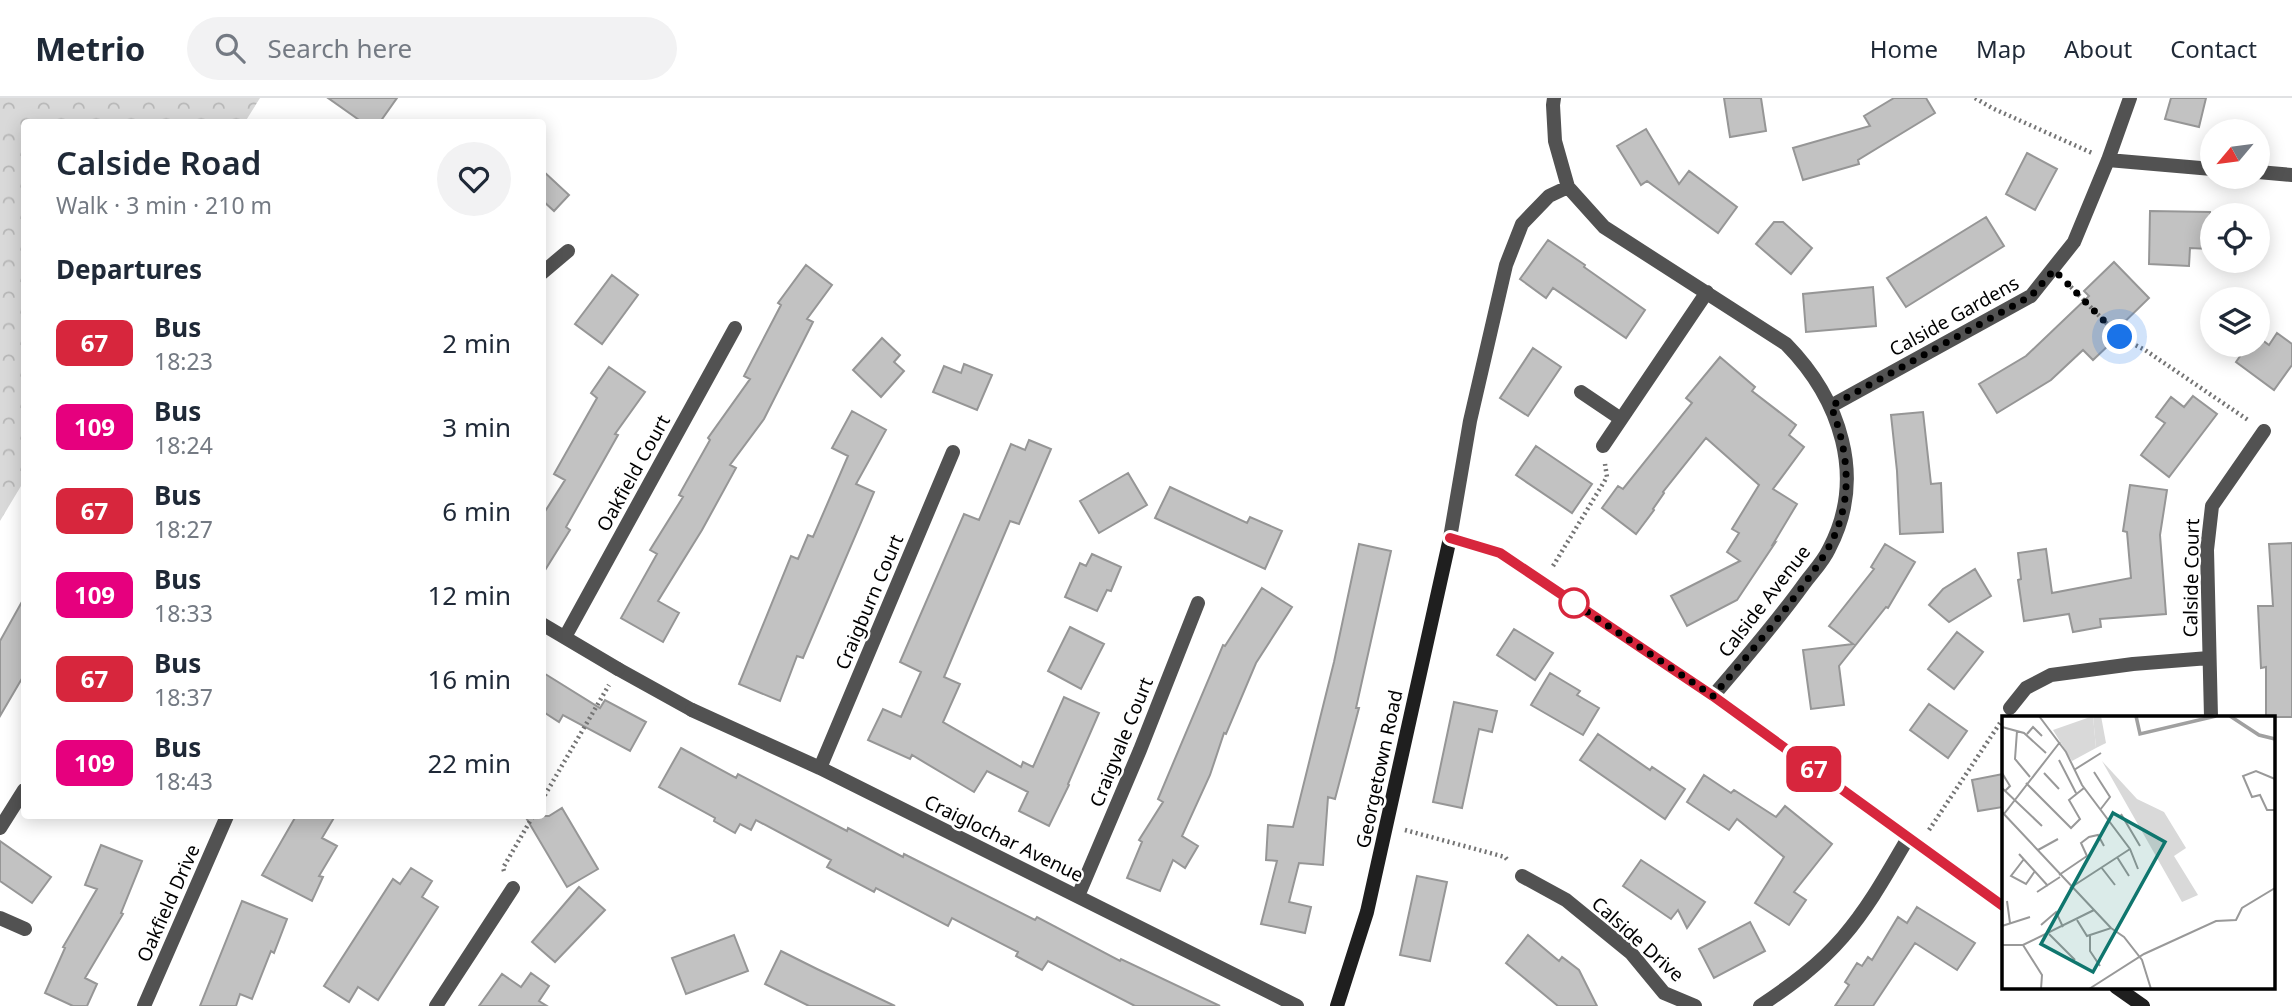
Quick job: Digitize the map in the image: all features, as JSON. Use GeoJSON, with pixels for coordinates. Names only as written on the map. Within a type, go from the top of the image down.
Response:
{"type":"FeatureCollection","features":[{"type":"Feature","properties":{"kind":"street"},"geometry":{"type":"LineString","coordinates":[[1554,98],[1555,141],[1568,187],[1549,196],[1522,224],[1506,265],[1471,421],[1450,538],[1500,553],[1544,582],[1713,696],[2002,905]]}},
{"type":"Feature","properties":{"kind":"street","name":"Calside Gardens"},"geometry":{"type":"LineString","coordinates":[[1831,406],[2031,296],[2074,242],[2130,98]]}},
{"type":"Feature","properties":{"kind":"street"},"geometry":{"type":"LineString","coordinates":[[2108,160],[2200,168]]}},
{"type":"Feature","properties":{"kind":"street"},"geometry":{"type":"LineString","coordinates":[[2270,173],[2292,175]]}},
{"type":"Feature","properties":{"kind":"street","name":"Calside Avenue"},"geometry":{"type":"LineString","coordinates":[[1568,187],[1604,227],[1786,344],[1819,383],[1839,427],[1846,471],[1842,516],[1829,550],[1788,606],[1713,696]]}},
{"type":"Feature","properties":{"kind":"street"},"geometry":{"type":"LineString","coordinates":[[546,270],[568,251]]}},
{"type":"Feature","properties":{"kind":"street"},"geometry":{"type":"LineString","coordinates":[[1603,446],[1707,292]]}},
{"type":"Feature","properties":{"kind":"street","name":"Oakfield Court"},"geometry":{"type":"LineString","coordinates":[[565,637],[735,328]]}},
{"type":"Feature","properties":{"kind":"street"},"geometry":{"type":"LineString","coordinates":[[1581,393],[1621,419]]}},
{"type":"Feature","properties":{"kind":"street","name":"Calside Court"},"geometry":{"type":"LineString","coordinates":[[2211,716],[2207,550],[2212,506],[2263,430]]}},
{"type":"Feature","properties":{"kind":"street","name":"Craigburn Court"},"geometry":{"type":"LineString","coordinates":[[820,768],[953,452]]}},
{"type":"Feature","properties":{"kind":"street","name":"Georgetown Road"},"geometry":{"type":"LineString","coordinates":[[1337,1006],[1367,912],[1450,538]]}},
{"type":"Feature","properties":{"kind":"street","name":"Craigvale Court"},"geometry":{"type":"LineString","coordinates":[[1078,895],[1140,750],[1198,603]]}},
{"type":"Feature","properties":{"kind":"street"},"geometry":{"type":"LineString","coordinates":[[546,626],[618,669]]}},
{"type":"Feature","properties":{"kind":"street","name":"Calside Court"},"geometry":{"type":"LineString","coordinates":[[2007,713],[2026,688],[2051,675],[2208,658]]}},
{"type":"Feature","properties":{"kind":"street","name":"Craiglochar Avenue"},"geometry":{"type":"LineString","coordinates":[[618,669],[692,710],[820,768],[1297,1006]]}},
{"type":"Feature","properties":{"kind":"street"},"geometry":{"type":"LineString","coordinates":[[0,828],[21,795]]}},
{"type":"Feature","properties":{"kind":"street","name":"Oakfield Drive"},"geometry":{"type":"LineString","coordinates":[[144,1006],[227,819]]}},
{"type":"Feature","properties":{"kind":"street"},"geometry":{"type":"LineString","coordinates":[[1760,1006],[1800,979],[1843,937],[1914,842]]}},
{"type":"Feature","properties":{"kind":"street","name":"Calside Drive"},"geometry":{"type":"LineString","coordinates":[[1522,876],[1566,901],[1631,953],[1664,993],[1695,1006]]}},
{"type":"Feature","properties":{"kind":"street"},"geometry":{"type":"LineString","coordinates":[[436,1006],[513,888]]}},
{"type":"Feature","properties":{"kind":"street"},"geometry":{"type":"LineString","coordinates":[[0,918],[25,929]]}},
{"type":"Feature","properties":{"kind":"street"},"geometry":{"type":"LineString","coordinates":[[2117,988],[2143,1006]]}},
{"type":"Feature","properties":{"kind":"path"},"geometry":{"type":"LineString","coordinates":[[1975,98],[2108,160]]}},
{"type":"Feature","properties":{"kind":"path"},"geometry":{"type":"LineString","coordinates":[[2054,270],[2120,337],[2145,350],[2263,430]]}},
{"type":"Feature","properties":{"kind":"path"},"geometry":{"type":"LineString","coordinates":[[1544,582],[1607,477],[1603,446]]}},
{"type":"Feature","properties":{"kind":"path"},"geometry":{"type":"LineString","coordinates":[[546,793],[618,669]]}},
{"type":"Feature","properties":{"kind":"path"},"geometry":{"type":"LineString","coordinates":[[1914,842],[2002,720]]}},
{"type":"Feature","properties":{"kind":"path"},"geometry":{"type":"LineString","coordinates":[[513,888],[503,868],[531,819]]}},
{"type":"Feature","properties":{"kind":"path"},"geometry":{"type":"LineString","coordinates":[[1386,825],[1505,857],[1522,876]]}},
{"type":"Feature","properties":{"kind":"green space"},"geometry":{"type":"Polygon","coordinates":[[[0,98],[260,98],[247,119],[21,119],[21,486],[0,521],[0,98]]]}},
{"type":"Feature","properties":{"kind":"building"},"geometry":{"type":"Polygon","coordinates":[[[328,98],[397,98],[382,119],[358,119],[328,98]]]}},
{"type":"Feature","properties":{"kind":"building"},"geometry":{"type":"Polygon","coordinates":[[[1724,98],[1761,98],[1766,131],[1730,137],[1724,98]]]}},
{"type":"Feature","properties":{"kind":"building"},"geometry":{"type":"Polygon","coordinates":[[[1894,98],[1926,98],[1935,113],[1858,160],[1859,164],[1803,180],[1793,148],[1870,126],[1864,116],[1894,98]]]}},
{"type":"Feature","properties":{"kind":"building"},"geometry":{"type":"Polygon","coordinates":[[[2171,98],[2206,98],[2199,127],[2165,119],[2171,98]]]}},
{"type":"Feature","properties":{"kind":"building"},"geometry":{"type":"Polygon","coordinates":[[[1646,129],[1679,184],[1689,171],[1737,207],[1718,233],[1647,181],[1641,185],[1617,146],[1646,129]]]}},
{"type":"Feature","properties":{"kind":"building"},"geometry":{"type":"Polygon","coordinates":[[[2027,153],[2057,169],[2035,210],[2006,194],[2027,153]]]}},
{"type":"Feature","properties":{"kind":"building"},"geometry":{"type":"Polygon","coordinates":[[[546,174],[569,195],[554,211],[546,204],[546,174]]]}},
{"type":"Feature","properties":{"kind":"building"},"geometry":{"type":"Polygon","coordinates":[[[2150,211],[2200,212],[2200,248],[2190,248],[2189,266],[2149,264],[2150,211]]]}},
{"type":"Feature","properties":{"kind":"building"},"geometry":{"type":"Polygon","coordinates":[[[1986,217],[2004,246],[1906,307],[1887,278],[1986,217]]]}},
{"type":"Feature","properties":{"kind":"building"},"geometry":{"type":"Polygon","coordinates":[[[1774,222],[1783,222],[1812,248],[1791,274],[1756,244],[1774,222]]]}},
{"type":"Feature","properties":{"kind":"building"},"geometry":{"type":"Polygon","coordinates":[[[1548,240],[1645,310],[1626,338],[1553,288],[1546,298],[1520,279],[1548,240]]]}},
{"type":"Feature","properties":{"kind":"building"},"geometry":{"type":"Polygon","coordinates":[[[2114,262],[2149,298],[2107,339],[2111,343],[2093,360],[2083,350],[2051,380],[1997,413],[1979,384],[2026,356],[2089,296],[2084,291],[2114,262]]]}},
{"type":"Feature","properties":{"kind":"building"},"geometry":{"type":"Polygon","coordinates":[[[806,265],[832,285],[807,319],[813,322],[764,419],[730,465],[736,468],[658,601],[679,613],[663,642],[621,618],[657,554],[650,550],[683,497],[679,495],[710,440],[708,438],[750,379],[744,376],[781,305],[778,303],[806,265]]]}},
{"type":"Feature","properties":{"kind":"building"},"geometry":{"type":"Polygon","coordinates":[[[612,275],[638,295],[602,344],[575,324],[612,275]]]}},
{"type":"Feature","properties":{"kind":"building"},"geometry":{"type":"Polygon","coordinates":[[[1873,287],[1876,326],[1806,332],[1803,294],[1873,287]]]}},
{"type":"Feature","properties":{"kind":"building"},"geometry":{"type":"Polygon","coordinates":[[[2277,333],[2292,344],[2292,365],[2274,390],[2236,362],[2240,357],[2270,357],[2270,344],[2277,333]]]}},
{"type":"Feature","properties":{"kind":"building"},"geometry":{"type":"Polygon","coordinates":[[[882,338],[900,355],[894,362],[904,371],[881,397],[853,370],[882,338]]]}},
{"type":"Feature","properties":{"kind":"building"},"geometry":{"type":"Polygon","coordinates":[[[1533,348],[1561,367],[1528,416],[1500,398],[1533,348]]]}},
{"type":"Feature","properties":{"kind":"building"},"geometry":{"type":"Polygon","coordinates":[[[1720,357],[1755,387],[1752,391],[1796,425],[1789,435],[1804,447],[1773,489],[1797,504],[1773,544],[1775,543],[1737,600],[1687,626],[1671,596],[1740,561],[1727,552],[1739,533],[1732,529],[1759,485],[1706,438],[1663,492],[1654,510],[1636,534],[1602,508],[1618,486],[1623,489],[1692,403],[1686,398],[1720,357]]]}},
{"type":"Feature","properties":{"kind":"building"},"geometry":{"type":"Polygon","coordinates":[[[964,364],[992,375],[977,410],[933,392],[944,366],[961,373],[964,364]]]}},
{"type":"Feature","properties":{"kind":"building"},"geometry":{"type":"Polygon","coordinates":[[[609,367],[645,392],[615,434],[618,435],[566,527],[570,530],[546,569],[546,510],[565,480],[554,474],[597,398],[591,393],[609,367]]]}},
{"type":"Feature","properties":{"kind":"building"},"geometry":{"type":"Polygon","coordinates":[[[2193,396],[2217,414],[2169,477],[2141,455],[2165,423],[2156,417],[2171,397],[2184,407],[2193,396]]]}},
{"type":"Feature","properties":{"kind":"building"},"geometry":{"type":"Polygon","coordinates":[[[852,411],[886,430],[856,484],[874,492],[803,658],[797,656],[780,701],[739,684],[791,556],[798,559],[808,535],[813,537],[848,456],[832,448],[852,411]]]}},
{"type":"Feature","properties":{"kind":"building"},"geometry":{"type":"Polygon","coordinates":[[[1923,412],[1931,484],[1941,483],[1943,532],[1900,534],[1891,415],[1923,412]]]}},
{"type":"Feature","properties":{"kind":"building"},"geometry":{"type":"Polygon","coordinates":[[[1029,440],[1051,449],[1019,524],[1010,521],[944,677],[960,684],[943,722],[1021,767],[1023,762],[1033,767],[1064,697],[1099,713],[1049,826],[1019,811],[1028,792],[987,771],[974,792],[912,755],[910,759],[868,740],[883,709],[901,717],[921,672],[900,662],[964,514],[979,520],[1011,444],[1025,450],[1029,440]]]}},
{"type":"Feature","properties":{"kind":"building"},"geometry":{"type":"Polygon","coordinates":[[[1536,446],[1592,484],[1572,513],[1516,475],[1536,446]]]}},
{"type":"Feature","properties":{"kind":"building"},"geometry":{"type":"Polygon","coordinates":[[[1128,473],[1147,505],[1099,533],[1080,501],[1128,473]]]}},
{"type":"Feature","properties":{"kind":"building"},"geometry":{"type":"Polygon","coordinates":[[[2130,485],[2167,490],[2160,535],[2166,614],[2100,619],[2101,627],[2073,632],[2069,614],[2024,621],[2018,580],[2021,579],[2018,553],[2046,549],[2052,593],[2131,578],[2127,532],[2123,531],[2130,485]]]}},
{"type":"Feature","properties":{"kind":"building"},"geometry":{"type":"Polygon","coordinates":[[[1170,487],[1247,523],[1250,517],[1282,531],[1265,569],[1155,518],[1170,487]]]}},
{"type":"Feature","properties":{"kind":"building"},"geometry":{"type":"Polygon","coordinates":[[[2292,543],[2292,717],[2266,716],[2266,667],[2261,668],[2258,606],[2273,606],[2269,544],[2292,543]]]}},
{"type":"Feature","properties":{"kind":"building"},"geometry":{"type":"Polygon","coordinates":[[[1359,544],[1391,551],[1356,708],[1359,708],[1335,799],[1328,797],[1323,865],[1299,863],[1289,902],[1311,907],[1305,933],[1261,924],[1277,861],[1266,860],[1268,825],[1293,827],[1334,662],[1359,544]]]}},
{"type":"Feature","properties":{"kind":"building"},"geometry":{"type":"Polygon","coordinates":[[[1885,544],[1915,562],[1888,608],[1886,607],[1839,666],[1844,705],[1811,709],[1803,650],[1853,644],[1829,626],[1874,569],[1871,567],[1885,544]]]}},
{"type":"Feature","properties":{"kind":"building"},"geometry":{"type":"Polygon","coordinates":[[[1092,554],[1121,567],[1111,591],[1107,590],[1097,611],[1065,597],[1080,563],[1086,566],[1092,554]]]}},
{"type":"Feature","properties":{"kind":"building"},"geometry":{"type":"Polygon","coordinates":[[[1975,569],[1991,596],[1949,622],[1929,605],[1943,589],[1975,569]]]}},
{"type":"Feature","properties":{"kind":"building"},"geometry":{"type":"Polygon","coordinates":[[[1262,588],[1292,607],[1256,663],[1182,836],[1198,846],[1185,868],[1173,860],[1160,891],[1127,878],[1142,842],[1139,840],[1163,802],[1158,799],[1223,645],[1225,646],[1262,588]]]}},
{"type":"Feature","properties":{"kind":"building"},"geometry":{"type":"Polygon","coordinates":[[[21,603],[21,680],[0,716],[0,641],[21,603]]]}},
{"type":"Feature","properties":{"kind":"building"},"geometry":{"type":"Polygon","coordinates":[[[1070,627],[1104,644],[1081,689],[1048,671],[1070,627]]]}},
{"type":"Feature","properties":{"kind":"building"},"geometry":{"type":"Polygon","coordinates":[[[1514,629],[1553,653],[1535,680],[1497,655],[1514,629]]]}},
{"type":"Feature","properties":{"kind":"building"},"geometry":{"type":"Polygon","coordinates":[[[1957,632],[1983,652],[1954,689],[1928,669],[1957,632]]]}},
{"type":"Feature","properties":{"kind":"building"},"geometry":{"type":"Polygon","coordinates":[[[1550,673],[1580,691],[1577,695],[1599,708],[1583,735],[1531,705],[1550,673]]]}},
{"type":"Feature","properties":{"kind":"building"},"geometry":{"type":"Polygon","coordinates":[[[546,674],[600,708],[605,700],[646,722],[630,751],[563,715],[559,722],[546,714],[546,674]]]}},
{"type":"Feature","properties":{"kind":"building"},"geometry":{"type":"Polygon","coordinates":[[[1454,702],[1497,711],[1492,732],[1479,729],[1462,808],[1433,802],[1454,702]]]}},
{"type":"Feature","properties":{"kind":"building"},"geometry":{"type":"Polygon","coordinates":[[[1929,704],[1967,731],[1948,758],[1910,730],[1929,704]]]}},
{"type":"Feature","properties":{"kind":"building"},"geometry":{"type":"Polygon","coordinates":[[[1598,734],[1650,770],[1652,767],[1685,789],[1665,819],[1580,760],[1598,734]]]}},
{"type":"Feature","properties":{"kind":"building"},"geometry":{"type":"Polygon","coordinates":[[[681,748],[736,778],[738,774],[847,831],[848,828],[903,857],[904,854],[1035,920],[1037,917],[1120,961],[1121,959],[1220,1006],[1135,1006],[1048,961],[1042,970],[1016,956],[1018,952],[952,918],[948,926],[876,888],[874,892],[827,867],[831,860],[756,820],[751,830],[740,824],[735,833],[714,821],[715,818],[659,787],[681,748]]]}},
{"type":"Feature","properties":{"kind":"building"},"geometry":{"type":"Polygon","coordinates":[[[2002,774],[2002,807],[1978,811],[1972,780],[2002,774]]]}},
{"type":"Feature","properties":{"kind":"building"},"geometry":{"type":"Polygon","coordinates":[[[1704,775],[1731,793],[1734,790],[1776,817],[1785,806],[1832,844],[1794,892],[1806,900],[1789,925],[1755,903],[1784,857],[1737,819],[1729,830],[1687,802],[1704,775]]]}},
{"type":"Feature","properties":{"kind":"building"},"geometry":{"type":"Polygon","coordinates":[[[562,808],[598,869],[567,887],[527,819],[546,819],[546,816],[562,808]]]}},
{"type":"Feature","properties":{"kind":"building"},"geometry":{"type":"Polygon","coordinates":[[[294,819],[333,819],[322,838],[337,846],[319,876],[323,877],[312,901],[262,875],[294,819]]]}},
{"type":"Feature","properties":{"kind":"building"},"geometry":{"type":"Polygon","coordinates":[[[0,841],[51,877],[32,903],[0,881],[0,841]]]}},
{"type":"Feature","properties":{"kind":"building"},"geometry":{"type":"Polygon","coordinates":[[[101,845],[142,861],[121,913],[123,914],[85,978],[97,984],[87,1006],[73,1006],[45,993],[65,948],[63,947],[97,889],[85,885],[101,845]]]}},
{"type":"Feature","properties":{"kind":"building"},"geometry":{"type":"Polygon","coordinates":[[[1641,860],[1705,902],[1687,928],[1678,910],[1671,919],[1623,886],[1641,860]]]}},
{"type":"Feature","properties":{"kind":"building"},"geometry":{"type":"Polygon","coordinates":[[[411,868],[432,881],[422,897],[438,907],[378,1000],[358,987],[349,1002],[324,986],[393,879],[400,884],[411,868]]]}},
{"type":"Feature","properties":{"kind":"building"},"geometry":{"type":"Polygon","coordinates":[[[1417,876],[1447,882],[1430,961],[1400,955],[1417,876]]]}},
{"type":"Feature","properties":{"kind":"building"},"geometry":{"type":"Polygon","coordinates":[[[579,887],[605,910],[555,962],[532,942],[579,887]]]}},
{"type":"Feature","properties":{"kind":"building"},"geometry":{"type":"Polygon","coordinates":[[[242,901],[287,919],[274,953],[271,951],[252,999],[240,994],[236,1006],[200,1006],[242,901]]]}},
{"type":"Feature","properties":{"kind":"building"},"geometry":{"type":"Polygon","coordinates":[[[1917,907],[1975,943],[1957,970],[1915,943],[1873,1006],[1835,1006],[1849,985],[1845,982],[1857,963],[1862,966],[1868,957],[1872,960],[1898,917],[1907,923],[1917,907]]]}},
{"type":"Feature","properties":{"kind":"building"},"geometry":{"type":"Polygon","coordinates":[[[1750,922],[1765,951],[1714,978],[1699,949],[1750,922]]]}},
{"type":"Feature","properties":{"kind":"building"},"geometry":{"type":"Polygon","coordinates":[[[734,935],[748,971],[686,994],[672,958],[734,935]]]}},
{"type":"Feature","properties":{"kind":"building"},"geometry":{"type":"Polygon","coordinates":[[[1528,935],[1559,961],[1562,957],[1579,970],[1597,1006],[1558,1006],[1506,963],[1528,935]]]}},
{"type":"Feature","properties":{"kind":"building"},"geometry":{"type":"Polygon","coordinates":[[[781,951],[895,1006],[809,1006],[765,984],[781,951]]]}},
{"type":"Feature","properties":{"kind":"building"},"geometry":{"type":"Polygon","coordinates":[[[531,973],[549,986],[539,1001],[547,1006],[479,1006],[502,974],[521,987],[531,973]]]}},
{"type":"Feature","properties":{"kind":"bus line","name":"67"},"geometry":{"type":"LineString","coordinates":[[1450,538],[1500,553],[1713,696],[2002,905]]}},
{"type":"Feature","properties":{"kind":"route"},"geometry":{"type":"LineString","coordinates":[[1574,603],[1565,597],[1713,696],[1788,606],[1829,550],[1842,516],[1846,471],[1839,427],[1831,406],[2031,296],[2054,270],[2120,337]]}}]}
